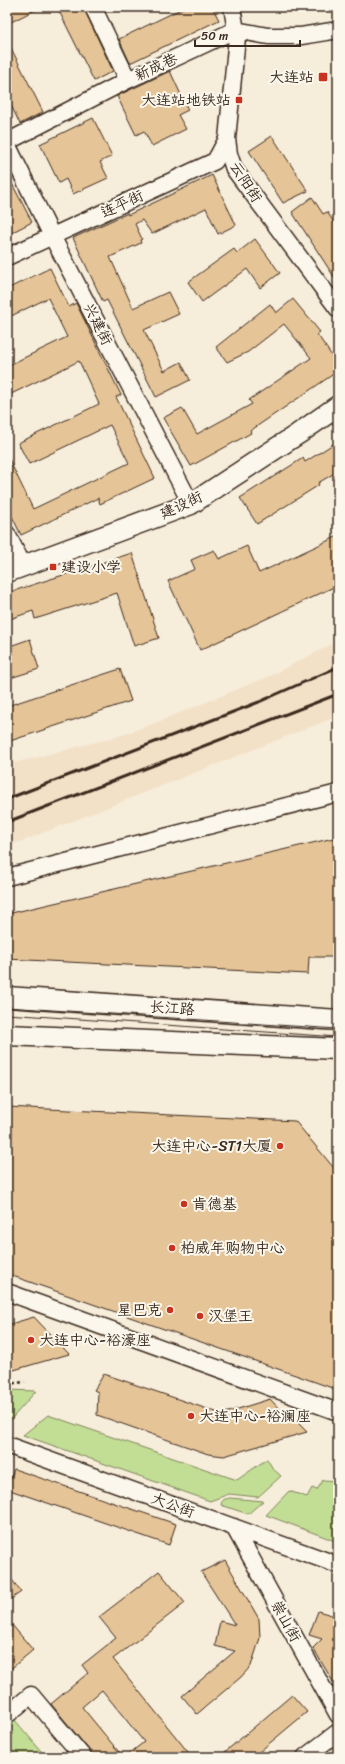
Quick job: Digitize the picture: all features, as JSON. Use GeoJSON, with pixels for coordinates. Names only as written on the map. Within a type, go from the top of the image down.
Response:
{"type":"FeatureCollection","features":[{"type":"Feature","properties":{"kind":"main road","name":"建设街"},"geometry":{"type":"LineString","coordinates":[[16,570],[191,504],[338,406]]}},
{"type":"Feature","properties":{"kind":"main road","name":"长江路"},"geometry":{"type":"LineString","coordinates":[[7,997],[338,1020]]}},
{"type":"Feature","properties":{"kind":"main road"},"geometry":{"type":"LineString","coordinates":[[7,1035],[338,1049]]}},
{"type":"Feature","properties":{"kind":"street"},"geometry":{"type":"LineString","coordinates":[[93,7],[128,80]]}},
{"type":"Feature","properties":{"kind":"street","name":"云阳街"},"geometry":{"type":"LineString","coordinates":[[232,7],[236,37],[227,139],[229,154],[234,169],[338,309]]}},
{"type":"Feature","properties":{"kind":"street"},"geometry":{"type":"LineString","coordinates":[[235,30],[268,36],[295,36],[338,30]]}},
{"type":"Feature","properties":{"kind":"street","name":"新成巷"},"geometry":{"type":"LineString","coordinates":[[7,143],[128,80],[235,30]]}},
{"type":"Feature","properties":{"kind":"street","name":"连平街"},"geometry":{"type":"LineString","coordinates":[[7,257],[215,161],[227,139]]}},
{"type":"Feature","properties":{"kind":"street","name":"兴建街"},"geometry":{"type":"LineString","coordinates":[[7,143],[52,236],[191,504]]}},
{"type":"Feature","properties":{"kind":"street"},"geometry":{"type":"LineString","coordinates":[[7,534],[16,570]]}},
{"type":"Feature","properties":{"kind":"street"},"geometry":{"type":"LineString","coordinates":[[7,877],[338,793]]}},
{"type":"Feature","properties":{"kind":"street"},"geometry":{"type":"LineString","coordinates":[[7,1292],[338,1412]]}},
{"type":"Feature","properties":{"kind":"street","name":"大公街"},"geometry":{"type":"LineString","coordinates":[[7,1445],[338,1565]]}},
{"type":"Feature","properties":{"kind":"street","name":"崇山街"},"geometry":{"type":"LineString","coordinates":[[234,1527],[338,1715]]}},
{"type":"Feature","properties":{"kind":"street"},"geometry":{"type":"LineString","coordinates":[[7,1715],[31,1695],[83,1757]]}},
{"type":"Feature","properties":{"kind":"street"},"geometry":{"type":"LineString","coordinates":[[305,1757],[338,1732]]}},
{"type":"Feature","properties":{"kind":"path"},"geometry":{"type":"LineString","coordinates":[[7,1384],[25,1382]]}},
{"type":"Feature","properties":{"kind":"shaded area"},"geometry":{"type":"Polygon","coordinates":[[[338,641],[338,716],[7,847],[7,765],[116,737],[150,725],[268,677],[338,641]]]}},
{"type":"Feature","properties":{"kind":"green space"},"geometry":{"type":"Polygon","coordinates":[[[7,1390],[36,1391],[7,1424],[7,1390]]]}},
{"type":"Feature","properties":{"kind":"green space"},"geometry":{"type":"Polygon","coordinates":[[[48,1415],[237,1480],[267,1459],[273,1469],[281,1476],[258,1497],[229,1494],[210,1501],[23,1435],[48,1415]]]}},
{"type":"Feature","properties":{"kind":"green space"},"geometry":{"type":"Polygon","coordinates":[[[323,1480],[338,1481],[338,1542],[266,1515],[289,1491],[307,1497],[312,1488],[317,1490],[323,1480]]]}},
{"type":"Feature","properties":{"kind":"green space"},"geometry":{"type":"Polygon","coordinates":[[[230,1498],[263,1501],[248,1514],[221,1505],[223,1500],[230,1498]]]}},
{"type":"Feature","properties":{"kind":"green space"},"geometry":{"type":"Polygon","coordinates":[[[14,1719],[46,1757],[7,1757],[7,1725],[14,1719]]]}},
{"type":"Feature","properties":{"kind":"building"},"geometry":{"type":"Polygon","coordinates":[[[7,7],[41,7],[7,24],[7,7]]]}},
{"type":"Feature","properties":{"kind":"building"},"geometry":{"type":"Polygon","coordinates":[[[57,7],[83,7],[113,71],[94,81],[57,7]]]}},
{"type":"Feature","properties":{"kind":"building"},"geometry":{"type":"Polygon","coordinates":[[[185,7],[212,7],[219,20],[130,63],[119,39],[185,7]]]}},
{"type":"Feature","properties":{"kind":"building"},"geometry":{"type":"Polygon","coordinates":[[[7,40],[43,112],[20,124],[7,97],[7,40]]]}},
{"type":"Feature","properties":{"kind":"building"},"geometry":{"type":"Polygon","coordinates":[[[170,71],[188,110],[178,115],[186,129],[152,146],[144,131],[136,135],[117,96],[170,71]]]}},
{"type":"Feature","properties":{"kind":"building"},"geometry":{"type":"Polygon","coordinates":[[[93,118],[112,156],[100,162],[108,178],[73,194],[66,179],[59,183],[40,144],[93,118]]]}},
{"type":"Feature","properties":{"kind":"building"},"geometry":{"type":"Polygon","coordinates":[[[272,136],[308,191],[283,203],[249,151],[272,136]]]}},
{"type":"Feature","properties":{"kind":"building"},"geometry":{"type":"Polygon","coordinates":[[[7,174],[32,222],[7,235],[7,174]]]}},
{"type":"Feature","properties":{"kind":"building"},"geometry":{"type":"Polygon","coordinates":[[[212,175],[236,225],[218,234],[206,208],[152,234],[142,220],[135,224],[142,239],[140,240],[141,243],[110,257],[133,308],[168,292],[179,314],[144,330],[164,371],[181,362],[190,380],[156,397],[107,300],[103,302],[73,238],[128,213],[128,215],[212,175]]]}},
{"type":"Feature","properties":{"kind":"building"},"geometry":{"type":"Polygon","coordinates":[[[312,197],[323,214],[327,212],[338,228],[338,283],[292,212],[312,197]]]}},
{"type":"Feature","properties":{"kind":"building"},"geometry":{"type":"Polygon","coordinates":[[[255,239],[280,273],[260,288],[247,269],[202,302],[188,282],[234,249],[237,253],[255,239]]]}},
{"type":"Feature","properties":{"kind":"building"},"geometry":{"type":"Polygon","coordinates":[[[50,268],[69,307],[76,303],[121,395],[116,397],[155,478],[100,504],[98,498],[21,535],[7,506],[7,455],[33,509],[129,463],[110,425],[29,464],[18,443],[99,404],[79,361],[7,396],[7,366],[67,337],[48,298],[7,318],[7,289],[50,268]]]}},
{"type":"Feature","properties":{"kind":"building"},"geometry":{"type":"Polygon","coordinates":[[[293,299],[320,332],[317,334],[338,365],[338,371],[250,431],[251,433],[191,466],[163,418],[182,408],[197,434],[252,404],[249,400],[311,358],[284,324],[248,352],[227,362],[216,347],[270,304],[276,313],[293,299]]]}},
{"type":"Feature","properties":{"kind":"building"},"geometry":{"type":"Polygon","coordinates":[[[338,441],[338,471],[318,483],[319,485],[257,524],[240,498],[303,458],[305,462],[338,441]]]}},
{"type":"Feature","properties":{"kind":"building"},"geometry":{"type":"Polygon","coordinates":[[[338,536],[338,585],[200,650],[168,581],[195,569],[191,560],[214,550],[219,559],[247,546],[259,573],[338,536]]]}},
{"type":"Feature","properties":{"kind":"building"},"geometry":{"type":"Polygon","coordinates":[[[132,553],[159,638],[134,646],[117,593],[35,619],[33,611],[7,620],[7,593],[132,553]]]}},
{"type":"Feature","properties":{"kind":"building"},"geometry":{"type":"Polygon","coordinates":[[[30,639],[39,669],[7,679],[7,647],[30,639]]]}},
{"type":"Feature","properties":{"kind":"building"},"geometry":{"type":"Polygon","coordinates":[[[120,669],[131,701],[7,742],[7,706],[120,669]]]}},
{"type":"Feature","properties":{"kind":"building"},"geometry":{"type":"Polygon","coordinates":[[[338,837],[338,957],[309,957],[308,974],[7,959],[7,914],[338,837]]]}},
{"type":"Feature","properties":{"kind":"building","name":"柏威年购物中心"},"geometry":{"type":"Polygon","coordinates":[[[7,1107],[295,1121],[338,1173],[338,1390],[7,1274],[7,1107]]]}},
{"type":"Feature","properties":{"kind":"building","name":"大连中心-裕濠座"},"geometry":{"type":"Polygon","coordinates":[[[34,1317],[69,1354],[7,1372],[7,1325],[34,1317]]]}},
{"type":"Feature","properties":{"kind":"building","name":"大连中心-裕澜座"},"geometry":{"type":"Polygon","coordinates":[[[104,1374],[222,1414],[270,1399],[288,1418],[292,1417],[307,1432],[224,1456],[208,1454],[97,1415],[98,1392],[94,1390],[104,1374]]]}},
{"type":"Feature","properties":{"kind":"building"},"geometry":{"type":"Polygon","coordinates":[[[14,1469],[176,1524],[169,1545],[7,1489],[14,1469]]]}},
{"type":"Feature","properties":{"kind":"building"},"geometry":{"type":"Polygon","coordinates":[[[225,1560],[259,1619],[260,1638],[251,1666],[241,1677],[197,1714],[182,1696],[235,1651],[215,1646],[220,1621],[235,1625],[201,1572],[225,1560]]]}},
{"type":"Feature","properties":{"kind":"building"},"geometry":{"type":"Polygon","coordinates":[[[159,1571],[185,1603],[113,1659],[192,1757],[125,1757],[144,1742],[102,1690],[82,1707],[123,1757],[93,1757],[90,1751],[51,1704],[88,1673],[82,1665],[116,1638],[99,1617],[159,1571]]]}},
{"type":"Feature","properties":{"kind":"building"},"geometry":{"type":"Polygon","coordinates":[[[7,1573],[21,1592],[7,1602],[7,1573]]]}},
{"type":"Feature","properties":{"kind":"building"},"geometry":{"type":"Polygon","coordinates":[[[318,1611],[338,1617],[338,1690],[313,1648],[322,1639],[309,1635],[318,1611]]]}},
{"type":"Feature","properties":{"kind":"building"},"geometry":{"type":"Polygon","coordinates":[[[7,1619],[33,1650],[7,1672],[7,1619]]]}},
{"type":"Feature","properties":{"kind":"building"},"geometry":{"type":"Polygon","coordinates":[[[292,1695],[307,1712],[253,1757],[219,1757],[292,1695]]]}},
{"type":"Feature","properties":{"kind":"tram line"},"geometry":{"type":"LineString","coordinates":[[7,1007],[338,1029]]}},
{"type":"Feature","properties":{"kind":"tram line"},"geometry":{"type":"LineString","coordinates":[[7,1014],[338,1037]]}},
{"type":"Feature","properties":{"kind":"railway"},"geometry":{"type":"LineString","coordinates":[[7,799],[259,702],[338,667]]}},
{"type":"Feature","properties":{"kind":"railway"},"geometry":{"type":"LineString","coordinates":[[7,822],[338,694]]}},
{"type":"Feature","properties":{"kind":"place","name":"大连站"},"geometry":{"type":"Point","coordinates":[323,77]}},
{"type":"Feature","properties":{"kind":"place","name":"大连站地铁站"},"geometry":{"type":"Point","coordinates":[239,100]}},
{"type":"Feature","properties":{"kind":"place","name":"建设小学"},"geometry":{"type":"Point","coordinates":[53,567]}},
{"type":"Feature","properties":{"kind":"place","name":"大连中心-ST1大厦"},"geometry":{"type":"Point","coordinates":[280,1146]}},
{"type":"Feature","properties":{"kind":"place","name":"肯德基"},"geometry":{"type":"Point","coordinates":[184,1204]}},
{"type":"Feature","properties":{"kind":"place","name":"柏威年购物中心"},"geometry":{"type":"Point","coordinates":[172,1248]}},
{"type":"Feature","properties":{"kind":"place","name":"星巴克"},"geometry":{"type":"Point","coordinates":[170,1310]}},
{"type":"Feature","properties":{"kind":"place","name":"汉堡王"},"geometry":{"type":"Point","coordinates":[200,1316]}},
{"type":"Feature","properties":{"kind":"place","name":"大连中心-裕濠座"},"geometry":{"type":"Point","coordinates":[31,1340]}},
{"type":"Feature","properties":{"kind":"place","name":"大连中心-裕澜座"},"geometry":{"type":"Point","coordinates":[191,1416]}}]}
